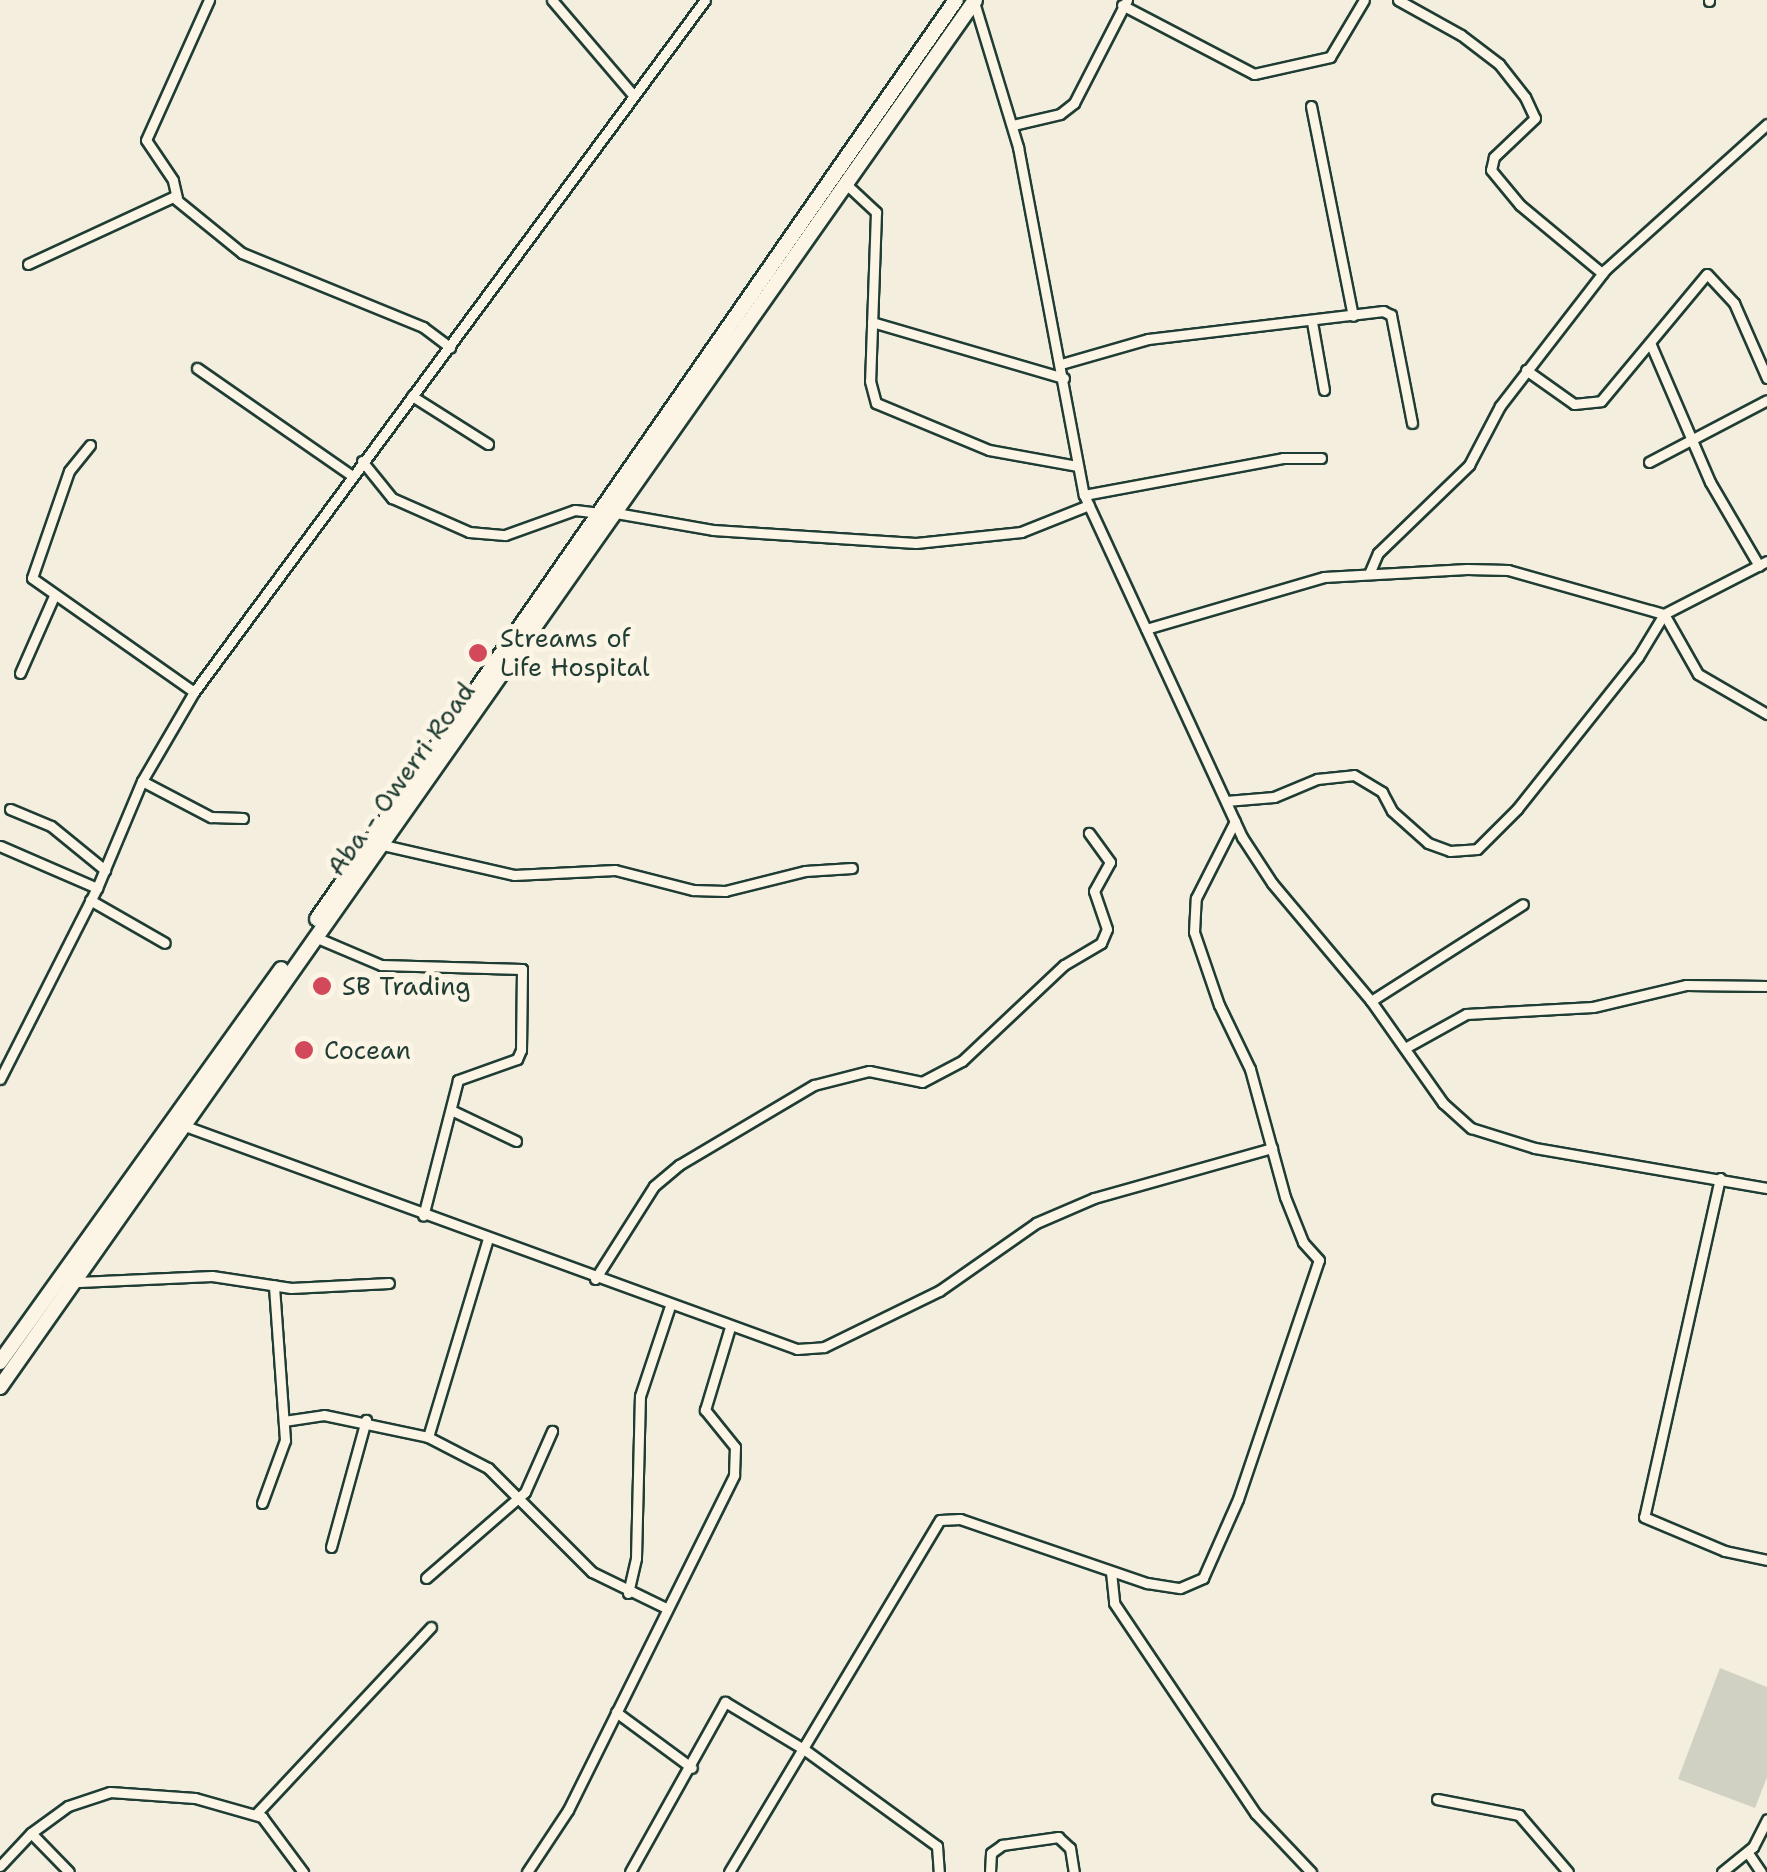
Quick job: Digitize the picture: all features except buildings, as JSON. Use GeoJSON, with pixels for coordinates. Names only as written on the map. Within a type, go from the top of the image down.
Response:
{"type":"FeatureCollection","features":[{"type":"Feature","properties":{"kind":"highway","name":"Aba - Owerri Road"},"geometry":{"type":"LineString","coordinates":[[0,1362],[956,0]]}},
{"type":"Feature","properties":{"kind":"highway","name":"Aba - Owerri Road"},"geometry":{"type":"LineString","coordinates":[[0,1386],[78,1282],[314,937],[383,845],[974,1]]}},
{"type":"Feature","properties":{"kind":"street"},"geometry":{"type":"LineString","coordinates":[[177,198],[173,180],[146,140],[209,0]]}},
{"type":"Feature","properties":{"kind":"street"},"geometry":{"type":"LineString","coordinates":[[552,0],[634,94]]}},
{"type":"Feature","properties":{"kind":"street"},"geometry":{"type":"LineString","coordinates":[[0,1078],[96,888],[142,782],[194,692],[705,0]]}},
{"type":"Feature","properties":{"kind":"street"},"geometry":{"type":"LineString","coordinates":[[1013,125],[1060,114],[1074,103],[1124,3],[1254,74],[1330,57],[1364,0]]}},
{"type":"Feature","properties":{"kind":"street"},"geometry":{"type":"LineString","coordinates":[[1398,0],[1473,44],[1525,97],[1535,118],[1494,157],[1491,170],[1520,205],[1602,274]]}},
{"type":"Feature","properties":{"kind":"street"},"geometry":{"type":"LineString","coordinates":[[974,1],[1013,125],[1084,494],[1235,821],[1272,883],[1371,1001],[1443,1103],[1495,1139],[1767,1188]]}},
{"type":"Feature","properties":{"kind":"street"},"geometry":{"type":"LineString","coordinates":[[1311,106],[1353,316]]}},
{"type":"Feature","properties":{"kind":"street"},"geometry":{"type":"LineString","coordinates":[[1369,574],[1378,553],[1469,465],[1526,370],[1602,274],[1767,124]]}},
{"type":"Feature","properties":{"kind":"street"},"geometry":{"type":"LineString","coordinates":[[847,185],[876,212],[872,322],[876,403],[989,450],[1077,466]]}},
{"type":"Feature","properties":{"kind":"street"},"geometry":{"type":"LineString","coordinates":[[28,264],[165,196],[177,198],[242,253],[423,327],[450,347]]}},
{"type":"Feature","properties":{"kind":"street"},"geometry":{"type":"LineString","coordinates":[[1526,370],[1574,404],[1592,404],[1651,345],[1707,274],[1734,303],[1767,378]]}},
{"type":"Feature","properties":{"kind":"street"},"geometry":{"type":"LineString","coordinates":[[1061,364],[1148,339],[1391,315],[1412,422]]}},
{"type":"Feature","properties":{"kind":"street"},"geometry":{"type":"LineString","coordinates":[[872,322],[1064,378]]}},
{"type":"Feature","properties":{"kind":"street"},"geometry":{"type":"LineString","coordinates":[[1312,322],[1324,390]]}},
{"type":"Feature","properties":{"kind":"street"},"geometry":{"type":"LineString","coordinates":[[1226,801],[1354,775],[1382,792],[1402,821],[1428,843],[1450,852],[1477,849],[1529,794],[1664,614],[1763,564],[1694,440],[1651,345]]}},
{"type":"Feature","properties":{"kind":"street"},"geometry":{"type":"LineString","coordinates":[[197,368],[351,476]]}},
{"type":"Feature","properties":{"kind":"street"},"geometry":{"type":"LineString","coordinates":[[412,396],[488,444]]}},
{"type":"Feature","properties":{"kind":"street"},"geometry":{"type":"LineString","coordinates":[[1649,462],[1767,400]]}},
{"type":"Feature","properties":{"kind":"street"},"geometry":{"type":"LineString","coordinates":[[90,446],[69,471],[32,570],[54,596],[194,692]]}},
{"type":"Feature","properties":{"kind":"street"},"geometry":{"type":"LineString","coordinates":[[1084,494],[1265,461],[1320,458]]}},
{"type":"Feature","properties":{"kind":"street"},"geometry":{"type":"LineString","coordinates":[[362,461],[392,498],[469,532],[505,535],[575,510],[598,514]]}},
{"type":"Feature","properties":{"kind":"street"},"geometry":{"type":"LineString","coordinates":[[616,512],[713,530],[952,542],[1021,532],[1089,506]]}},
{"type":"Feature","properties":{"kind":"street"},"geometry":{"type":"LineString","coordinates":[[1146,629],[1324,577],[1508,570],[1664,614],[1698,674],[1767,714]]}},
{"type":"Feature","properties":{"kind":"street"},"geometry":{"type":"LineString","coordinates":[[20,673],[54,596]]}},
{"type":"Feature","properties":{"kind":"street"},"geometry":{"type":"LineString","coordinates":[[142,782],[211,817],[243,818]]}},
{"type":"Feature","properties":{"kind":"street"},"geometry":{"type":"LineString","coordinates":[[10,810],[51,826],[104,870]]}},
{"type":"Feature","properties":{"kind":"street"},"geometry":{"type":"LineString","coordinates":[[729,1872],[940,1520],[960,1519],[1110,1572],[1180,1588],[1202,1578],[1238,1499],[1319,1260],[1303,1242],[1250,1069],[1219,1006],[1194,932],[1196,898],[1235,821]]}},
{"type":"Feature","properties":{"kind":"street"},"geometry":{"type":"LineString","coordinates":[[595,1279],[654,1186],[679,1165],[814,1085],[869,1071],[922,1082],[962,1062],[1064,965],[1101,942],[1107,928],[1094,891],[1110,862],[1089,833]]}},
{"type":"Feature","properties":{"kind":"street"},"geometry":{"type":"LineString","coordinates":[[383,845],[514,875],[615,870],[694,890],[725,891],[805,871],[852,868]]}},
{"type":"Feature","properties":{"kind":"street"},"geometry":{"type":"LineString","coordinates":[[0,846],[96,888]]}},
{"type":"Feature","properties":{"kind":"street"},"geometry":{"type":"LineString","coordinates":[[90,900],[166,943]]}},
{"type":"Feature","properties":{"kind":"street"},"geometry":{"type":"LineString","coordinates":[[1371,1001],[1523,904]]}},
{"type":"Feature","properties":{"kind":"street"},"geometry":{"type":"LineString","coordinates":[[314,937],[381,966],[522,968],[517,1059],[463,1074],[423,1216]]}},
{"type":"Feature","properties":{"kind":"street"},"geometry":{"type":"LineString","coordinates":[[1405,1048],[1466,1014],[1593,1007],[1686,984],[1767,986]]}},
{"type":"Feature","properties":{"kind":"street"},"geometry":{"type":"LineString","coordinates":[[450,1110],[516,1141]]}},
{"type":"Feature","properties":{"kind":"street"},"geometry":{"type":"LineString","coordinates":[[185,1126],[776,1347],[824,1347],[939,1291],[1036,1223],[1094,1198],[1272,1148]]}},
{"type":"Feature","properties":{"kind":"street"},"geometry":{"type":"LineString","coordinates":[[1720,1178],[1644,1516],[1724,1552],[1767,1560]]}},
{"type":"Feature","properties":{"kind":"street"},"geometry":{"type":"LineString","coordinates":[[428,1437],[488,1241]]}},
{"type":"Feature","properties":{"kind":"street"},"geometry":{"type":"LineString","coordinates":[[78,1282],[212,1276],[274,1286],[389,1284]]}},
{"type":"Feature","properties":{"kind":"street"},"geometry":{"type":"LineString","coordinates":[[262,1503],[283,1450],[274,1286]]}},
{"type":"Feature","properties":{"kind":"street"},"geometry":{"type":"LineString","coordinates":[[628,1593],[640,1500],[640,1396],[670,1306]]}},
{"type":"Feature","properties":{"kind":"street"},"geometry":{"type":"LineString","coordinates":[[527,1872],[568,1810],[739,1459],[705,1410],[730,1327]]}},
{"type":"Feature","properties":{"kind":"street"},"geometry":{"type":"LineString","coordinates":[[284,1420],[366,1420],[428,1437],[488,1468],[592,1572],[664,1608]]}},
{"type":"Feature","properties":{"kind":"street"},"geometry":{"type":"LineString","coordinates":[[331,1547],[366,1420]]}},
{"type":"Feature","properties":{"kind":"street"},"geometry":{"type":"LineString","coordinates":[[426,1578],[520,1496],[552,1431]]}},
{"type":"Feature","properties":{"kind":"street"},"geometry":{"type":"LineString","coordinates":[[1110,1572],[1114,1602],[1256,1814],[1310,1872]]}},
{"type":"Feature","properties":{"kind":"street"},"geometry":{"type":"LineString","coordinates":[[256,1814],[431,1626]]}},
{"type":"Feature","properties":{"kind":"street"},"geometry":{"type":"LineString","coordinates":[[630,1872],[692,1768],[725,1702],[805,1750],[938,1846],[939,1872]]}},
{"type":"Feature","properties":{"kind":"street"},"geometry":{"type":"LineString","coordinates":[[616,1712],[692,1768]]}},
{"type":"Feature","properties":{"kind":"street"},"geometry":{"type":"LineString","coordinates":[[0,1866],[32,1833],[68,1806],[110,1792],[195,1798],[256,1814],[303,1872]]}},
{"type":"Feature","properties":{"kind":"street"},"geometry":{"type":"LineString","coordinates":[[1437,1799],[1519,1815],[1568,1872]]}},
{"type":"Feature","properties":{"kind":"street"},"geometry":{"type":"LineString","coordinates":[[1722,1872],[1748,1852],[1764,1833],[1767,1819]]}},
{"type":"Feature","properties":{"kind":"street"},"geometry":{"type":"LineString","coordinates":[[32,1833],[68,1872]]}},
{"type":"Feature","properties":{"kind":"street"},"geometry":{"type":"LineString","coordinates":[[990,1872],[991,1853],[1002,1846],[1058,1836],[1070,1848],[1074,1872]]}},
{"type":"Feature","properties":{"kind":"street"},"geometry":{"type":"LineString","coordinates":[[1748,1852],[1761,1872]]}},
{"type":"Feature","properties":{"kind":"shaded area"},"geometry":{"type":"Polygon","coordinates":[[[1720,1668],[1767,1687],[1767,1777],[1755,1808],[1678,1779],[1720,1668]]]}},
{"type":"Feature","properties":{"kind":"place","name":"Streams of Life Hospital"},"geometry":{"type":"Point","coordinates":[478,653]}},
{"type":"Feature","properties":{"kind":"place","name":"SB Trading"},"geometry":{"type":"Point","coordinates":[322,986]}},
{"type":"Feature","properties":{"kind":"place","name":"Cocean"},"geometry":{"type":"Point","coordinates":[304,1050]}}]}
